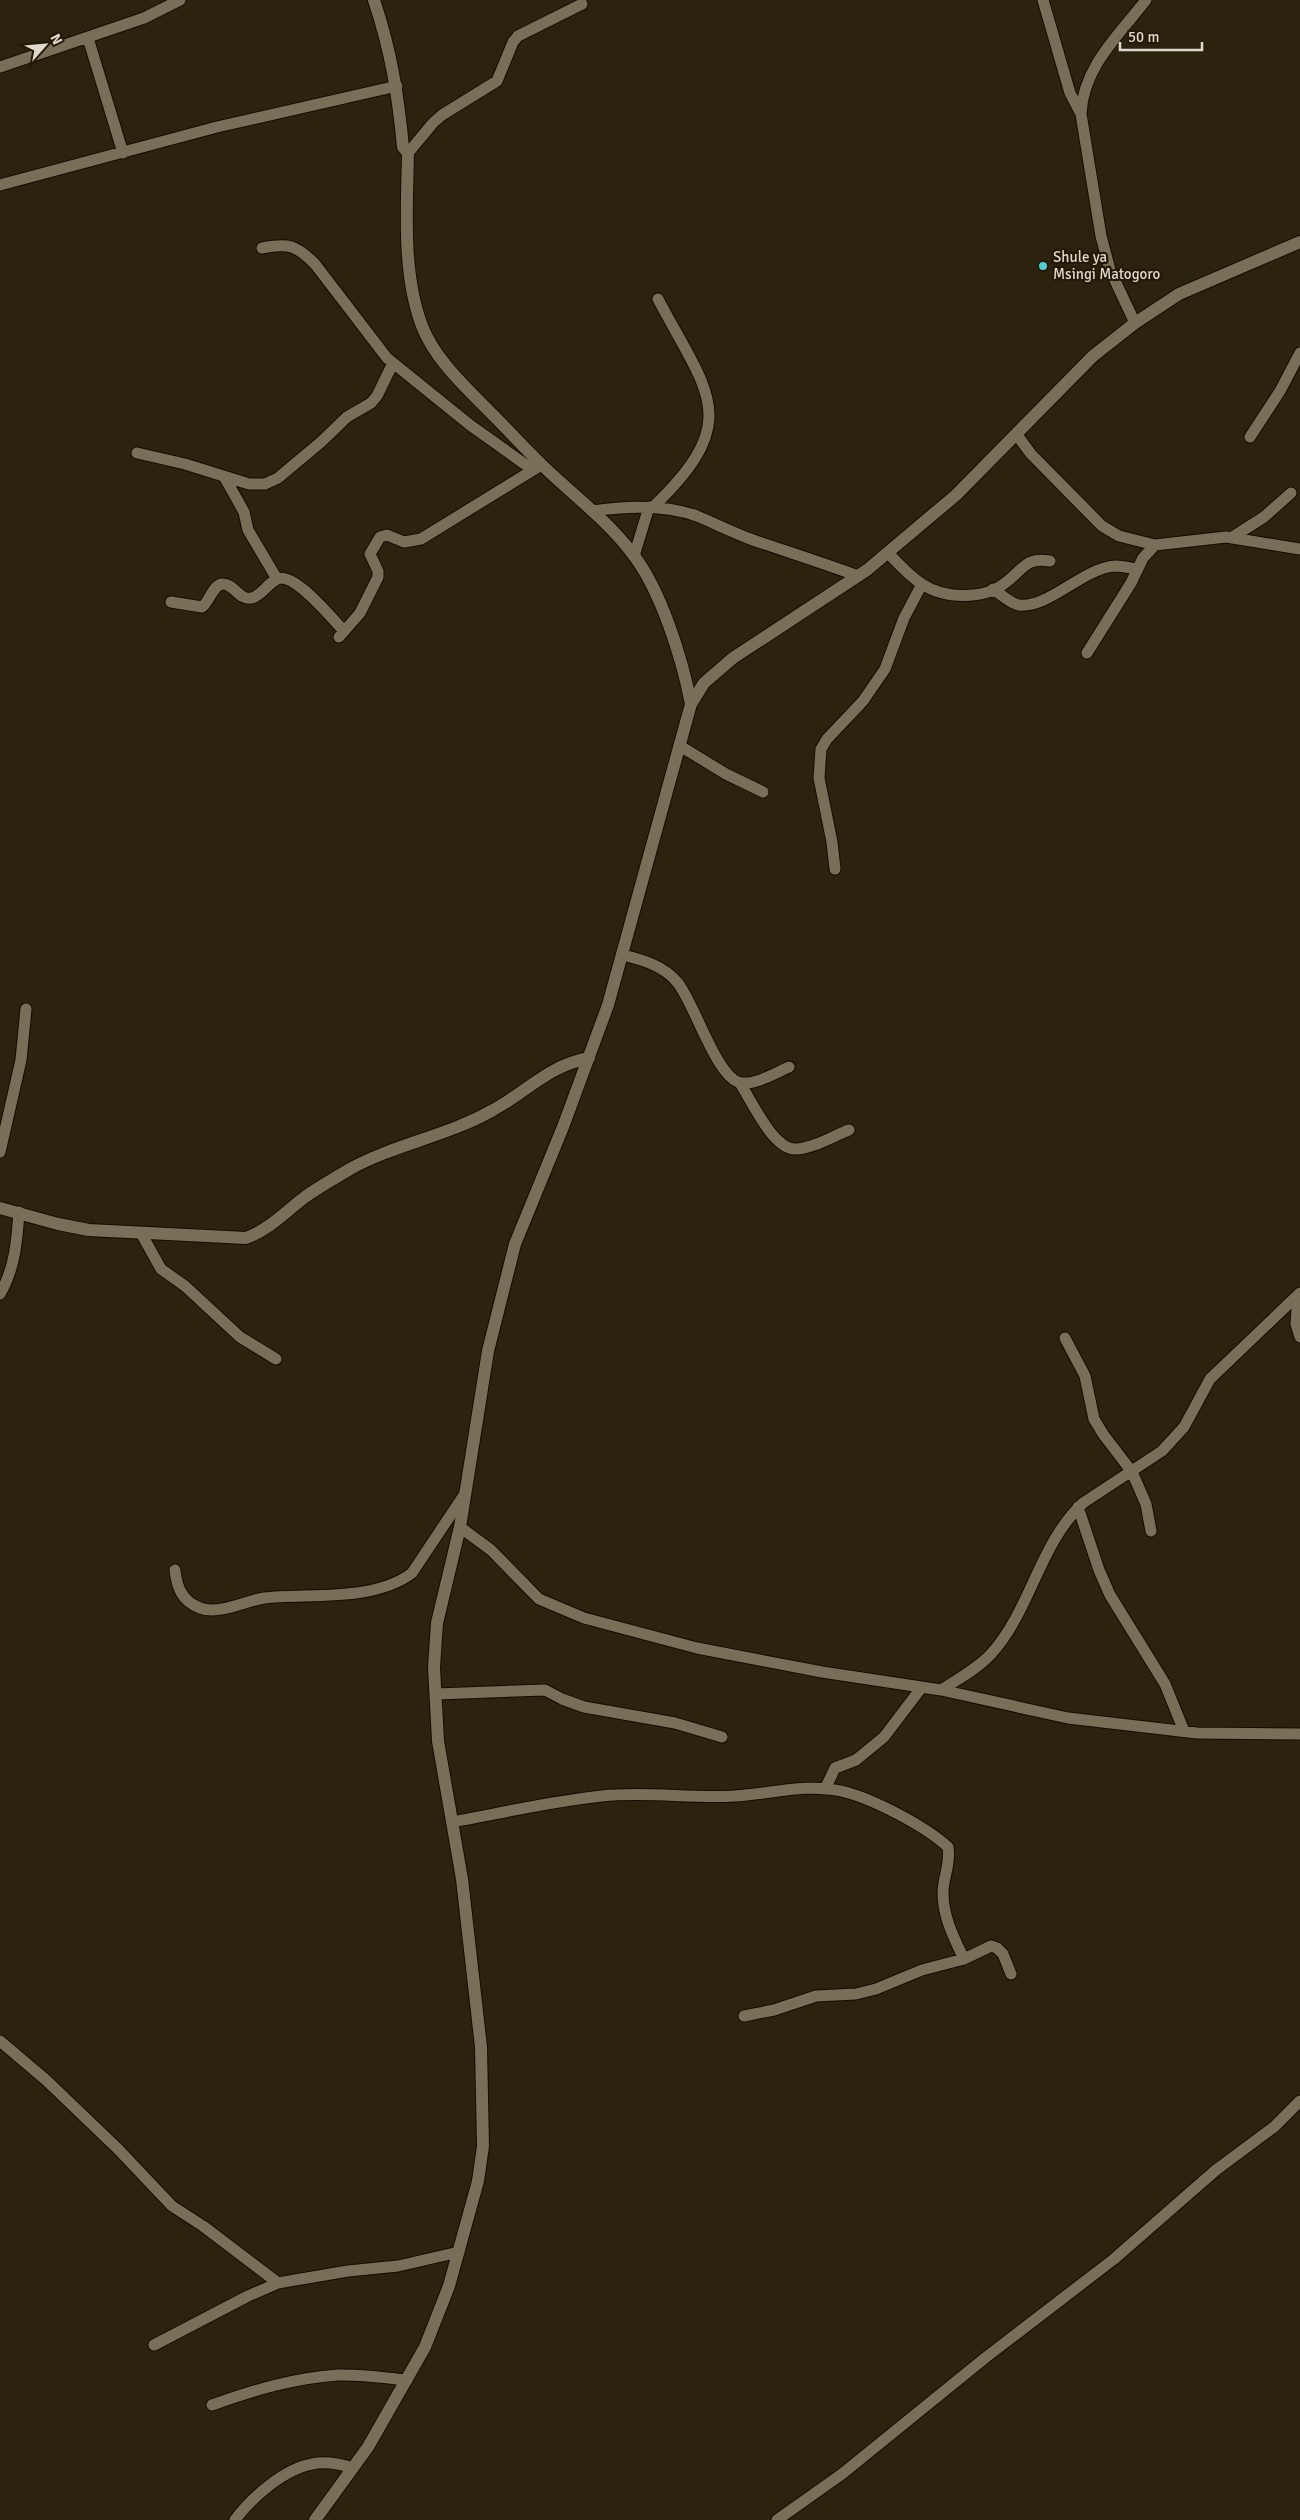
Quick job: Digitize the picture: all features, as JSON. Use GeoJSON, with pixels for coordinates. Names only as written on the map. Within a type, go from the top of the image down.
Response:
{"type":"FeatureCollection","features":[{"type":"Feature","properties":{"kind":"street"},"geometry":{"type":"LineString","coordinates":[[0,67],[144,18],[180,0]]}},
{"type":"Feature","properties":{"kind":"street"},"geometry":{"type":"LineString","coordinates":[[374,0],[389,46],[397,86],[403,147],[408,153]]}},
{"type":"Feature","properties":{"kind":"street"},"geometry":{"type":"LineString","coordinates":[[1043,0],[1070,93],[1081,114]]}},
{"type":"Feature","properties":{"kind":"street"},"geometry":{"type":"LineString","coordinates":[[1135,323],[1110,270],[1098,219],[1081,114],[1082,97],[1088,77],[1103,54],[1146,0]]}},
{"type":"Feature","properties":{"kind":"street"},"geometry":{"type":"LineString","coordinates":[[537,467],[450,371],[422,326],[410,269],[407,214],[408,153],[442,115],[497,81],[513,42],[518,36],[582,4]]}},
{"type":"Feature","properties":{"kind":"street"},"geometry":{"type":"LineString","coordinates":[[88,38],[122,154]]}},
{"type":"Feature","properties":{"kind":"street"},"geometry":{"type":"LineString","coordinates":[[0,185],[122,154],[217,127],[397,86]]}},
{"type":"Feature","properties":{"kind":"street"},"geometry":{"type":"LineString","coordinates":[[315,2520],[368,2447],[425,2347],[459,2252],[478,2181],[483,2146],[481,2047],[462,1879],[438,1740],[434,1667],[437,1623],[460,1527],[488,1351],[515,1244],[589,1058],[622,955],[691,704],[704,683],[733,658],[858,576],[956,495],[1093,356],[1135,323],[1180,294],[1300,242]]}},
{"type":"Feature","properties":{"kind":"street"},"geometry":{"type":"LineString","coordinates":[[262,248],[280,245],[292,246],[302,252],[393,363],[470,425],[537,467],[592,511],[634,556],[647,576],[685,670],[691,704]]}},
{"type":"Feature","properties":{"kind":"street"},"geometry":{"type":"LineString","coordinates":[[634,556],[651,507],[698,456],[705,442],[710,410],[706,392],[693,363],[658,299]]}},
{"type":"Feature","properties":{"kind":"street"},"geometry":{"type":"LineString","coordinates":[[1250,437],[1280,391],[1300,353]]}},
{"type":"Feature","properties":{"kind":"street"},"geometry":{"type":"LineString","coordinates":[[137,453],[185,464],[225,478],[265,484],[278,478],[321,442],[347,417],[371,403],[377,396],[393,363]]}},
{"type":"Feature","properties":{"kind":"street"},"geometry":{"type":"LineString","coordinates":[[1017,435],[1031,454],[1102,526],[1119,536],[1155,545],[1231,538],[1300,549]]}},
{"type":"Feature","properties":{"kind":"street"},"geometry":{"type":"LineString","coordinates":[[171,602],[202,607],[216,587],[221,584],[227,585],[244,598],[252,598],[277,579],[292,581],[307,592],[342,634],[360,613],[378,577],[378,571],[370,554],[380,537],[387,535],[404,542],[421,539],[537,467]]}},
{"type":"Feature","properties":{"kind":"street"},"geometry":{"type":"LineString","coordinates":[[225,478],[244,512],[248,530],[277,579]]}},
{"type":"Feature","properties":{"kind":"street"},"geometry":{"type":"LineString","coordinates":[[1231,538],[1264,517],[1291,494]]}},
{"type":"Feature","properties":{"kind":"street"},"geometry":{"type":"LineString","coordinates":[[592,511],[651,507],[696,516],[754,540],[858,576]]}},
{"type":"Feature","properties":{"kind":"street"},"geometry":{"type":"LineString","coordinates":[[1087,653],[1143,558],[1155,545]]}},
{"type":"Feature","properties":{"kind":"street"},"geometry":{"type":"LineString","coordinates":[[888,553],[922,584],[934,590],[973,595],[1003,585],[1029,560],[1050,561]]}},
{"type":"Feature","properties":{"kind":"street"},"geometry":{"type":"LineString","coordinates":[[993,589],[1010,601],[1020,605],[1051,596],[1103,569],[1115,566],[1138,569]]}},
{"type":"Feature","properties":{"kind":"street"},"geometry":{"type":"LineString","coordinates":[[835,869],[832,842],[818,778],[821,749],[827,739],[862,701],[885,669],[904,618],[922,584]]}},
{"type":"Feature","properties":{"kind":"street"},"geometry":{"type":"LineString","coordinates":[[680,746],[713,767],[763,792]]}},
{"type":"Feature","properties":{"kind":"street"},"geometry":{"type":"LineString","coordinates":[[622,955],[659,967],[676,981],[697,1016],[713,1054],[733,1080],[740,1083],[770,1133],[787,1148],[795,1149],[807,1146],[849,1130]]}},
{"type":"Feature","properties":{"kind":"street"},"geometry":{"type":"LineString","coordinates":[[0,1152],[21,1060],[26,1009]]}},
{"type":"Feature","properties":{"kind":"street"},"geometry":{"type":"LineString","coordinates":[[0,1208],[58,1224],[89,1230],[246,1238],[260,1233],[306,1197],[349,1170],[376,1156],[442,1134],[494,1110],[527,1086],[558,1068],[589,1058]]}},
{"type":"Feature","properties":{"kind":"street"},"geometry":{"type":"LineString","coordinates":[[740,1083],[766,1077],[789,1067]]}},
{"type":"Feature","properties":{"kind":"street"},"geometry":{"type":"LineString","coordinates":[[0,1294],[6,1283],[15,1255],[19,1212]]}},
{"type":"Feature","properties":{"kind":"street"},"geometry":{"type":"LineString","coordinates":[[141,1233],[160,1269],[185,1286],[240,1337],[276,1359]]}},
{"type":"Feature","properties":{"kind":"street"},"geometry":{"type":"LineString","coordinates":[[1299,1294],[1296,1324],[1300,1337]]}},
{"type":"Feature","properties":{"kind":"street"},"geometry":{"type":"LineString","coordinates":[[941,1690],[969,1672],[990,1654],[1008,1631],[1058,1533],[1078,1507],[1132,1472],[1174,1440],[1184,1427],[1210,1379],[1299,1294]]}},
{"type":"Feature","properties":{"kind":"street"},"geometry":{"type":"LineString","coordinates":[[1065,1338],[1085,1376],[1094,1419],[1107,1440],[1132,1472],[1146,1504],[1152,1531]]}},
{"type":"Feature","properties":{"kind":"street"},"geometry":{"type":"LineString","coordinates":[[175,1570],[176,1580],[182,1597],[202,1609],[216,1609],[264,1598],[338,1596],[404,1580],[412,1573],[465,1493]]}},
{"type":"Feature","properties":{"kind":"street"},"geometry":{"type":"LineString","coordinates":[[1078,1507],[1099,1570],[1110,1595],[1165,1684],[1184,1731]]}},
{"type":"Feature","properties":{"kind":"street"},"geometry":{"type":"LineString","coordinates":[[460,1527],[492,1550],[540,1599],[584,1618],[696,1648],[822,1672],[941,1690],[1068,1718],[1197,1733],[1300,1734]]}},
{"type":"Feature","properties":{"kind":"street"},"geometry":{"type":"LineString","coordinates":[[825,1789],[835,1768],[856,1760],[884,1737],[922,1687]]}},
{"type":"Feature","properties":{"kind":"street"},"geometry":{"type":"LineString","coordinates":[[436,1694],[545,1690],[562,1699],[584,1706],[675,1723],[722,1737]]}},
{"type":"Feature","properties":{"kind":"street"},"geometry":{"type":"LineString","coordinates":[[452,1822],[602,1796],[637,1794],[735,1796],[812,1788],[840,1791],[867,1799],[924,1829],[948,1847],[949,1866],[943,1893],[945,1909],[948,1924],[964,1959]]}},
{"type":"Feature","properties":{"kind":"street"},"geometry":{"type":"LineString","coordinates":[[744,2016],[774,2010],[816,1996],[856,1994],[876,1989],[922,1970],[964,1959],[994,1946],[1002,1954],[1011,1974]]}},
{"type":"Feature","properties":{"kind":"street"},"geometry":{"type":"LineString","coordinates":[[0,2041],[46,2080],[118,2149],[172,2206],[203,2226],[278,2283]]}},
{"type":"Feature","properties":{"kind":"street"},"geometry":{"type":"LineString","coordinates":[[776,2520],[842,2474],[985,2358],[1114,2259],[1216,2170],[1274,2128],[1300,2101]]}},
{"type":"Feature","properties":{"kind":"street"},"geometry":{"type":"LineString","coordinates":[[154,2345],[248,2296],[278,2283],[398,2266],[459,2252]]}},
{"type":"Feature","properties":{"kind":"street"},"geometry":{"type":"LineString","coordinates":[[212,2405],[259,2388],[296,2380],[340,2375],[407,2380]]}},
{"type":"Feature","properties":{"kind":"street"},"geometry":{"type":"LineString","coordinates":[[235,2520],[269,2485],[294,2471],[310,2464],[332,2463],[353,2468]]}},
{"type":"Feature","properties":{"kind":"place","name":"Shule ya Msingi Matogoro"},"geometry":{"type":"Point","coordinates":[1043,266]}}]}
